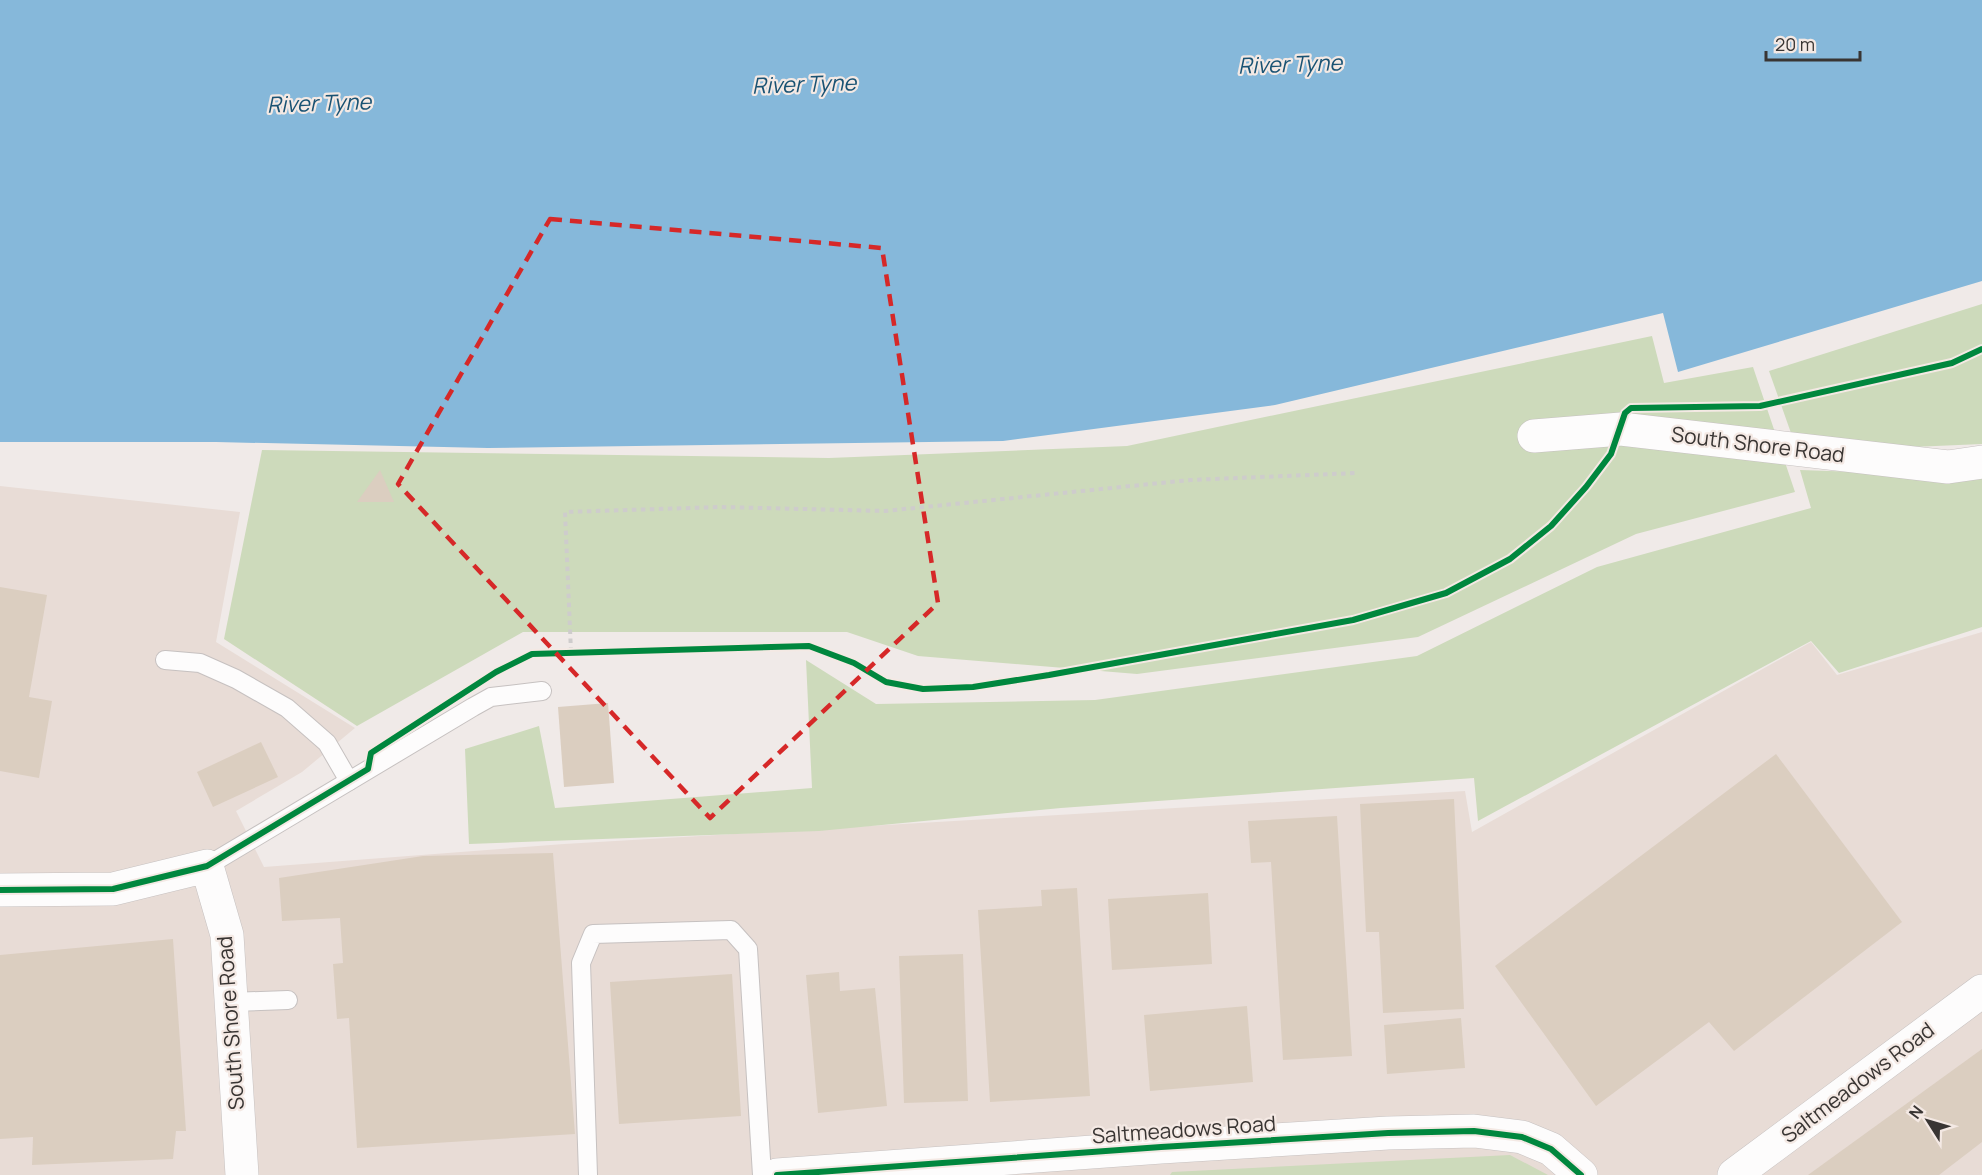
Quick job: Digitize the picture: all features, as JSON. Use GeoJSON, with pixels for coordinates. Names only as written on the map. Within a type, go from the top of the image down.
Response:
{"type":"FeatureCollection","features":[{"type":"Feature","properties":{"kind":"street","name":"South Shore Road"},"geometry":{"type":"LineString","coordinates":[[1534,436],[1621,429],[1948,467],[1982,462]]}},
{"type":"Feature","properties":{"kind":"street","name":"South Shore Road"},"geometry":{"type":"LineString","coordinates":[[207,866],[226,935],[242,1175]]}},
{"type":"Feature","properties":{"kind":"street"},"geometry":{"type":"LineString","coordinates":[[0,890],[113,889],[207,866]]}},
{"type":"Feature","properties":{"kind":"street","name":"Saltmeadows Road"},"geometry":{"type":"LineString","coordinates":[[1734,1175],[1982,991]]}},
{"type":"Feature","properties":{"kind":"street","name":"Saltmeadows Road"},"geometry":{"type":"LineString","coordinates":[[777,1175],[1161,1147],[1376,1134],[1474,1131],[1522,1137],[1551,1149],[1581,1175]]}},
{"type":"Feature","properties":{"kind":"lane"},"geometry":{"type":"LineString","coordinates":[[165,660],[200,663],[236,679],[287,708],[327,743],[349,781]]}},
{"type":"Feature","properties":{"kind":"lane"},"geometry":{"type":"LineString","coordinates":[[207,866],[491,697],[542,691]]}},
{"type":"Feature","properties":{"kind":"lane"},"geometry":{"type":"LineString","coordinates":[[588,1175],[581,963],[594,934],[731,930],[748,949],[762,1175]]}},
{"type":"Feature","properties":{"kind":"lane"},"geometry":{"type":"LineString","coordinates":[[231,1002],[288,1000]]}},
{"type":"Feature","properties":{"kind":"path"},"geometry":{"type":"LineString","coordinates":[[571,652],[565,512],[721,507],[885,511],[1190,480],[1356,473]]}},
{"type":"Feature","properties":{"kind":"path"},"geometry":{"type":"LineString","coordinates":[[561,653],[583,652]]}},
{"type":"Feature","properties":{"kind":"highlighted area"},"geometry":{"type":"Polygon","coordinates":[[[550,219],[882,248],[938,603],[710,818],[398,484],[550,219]]]}},
{"type":"Feature","properties":{"kind":"shaded area"},"geometry":{"type":"Polygon","coordinates":[[[0,486],[240,512],[216,642],[355,728],[302,772],[236,811],[264,867],[564,844],[1465,791],[1472,832],[1811,642],[1837,675],[1982,632],[1982,1175],[0,1175],[0,486]]]}},
{"type":"Feature","properties":{"kind":"green space"},"geometry":{"type":"Polygon","coordinates":[[[1982,304],[1982,444],[1912,447],[1791,433],[1769,371],[1982,304]]]}},
{"type":"Feature","properties":{"kind":"green space"},"geometry":{"type":"Polygon","coordinates":[[[1652,336],[1664,383],[1753,367],[1795,492],[1636,534],[1418,637],[1137,674],[918,656],[847,632],[523,632],[357,726],[224,639],[262,450],[829,458],[1127,446],[1652,336]]]}},
{"type":"Feature","properties":{"kind":"green space"},"geometry":{"type":"Polygon","coordinates":[[[1800,470],[1947,475],[1982,473],[1982,627],[1839,673],[1811,641],[1478,821],[1474,778],[1061,808],[819,831],[469,844],[465,749],[539,726],[555,808],[812,788],[806,660],[876,704],[1095,700],[1417,656],[1597,567],[1811,508],[1800,470]]]}},
{"type":"Feature","properties":{"kind":"green space"},"geometry":{"type":"Polygon","coordinates":[[[1510,1155],[1548,1175],[1170,1175],[1172,1172],[1510,1155]]]}},
{"type":"Feature","properties":{"kind":"water","name":"River Tyne"},"geometry":{"type":"Polygon","coordinates":[[[0,0],[1982,0],[1982,281],[1678,372],[1663,313],[1275,405],[1003,441],[488,448],[216,442],[0,442],[0,0]]]}},
{"type":"Feature","properties":{"kind":"building"},"geometry":{"type":"Polygon","coordinates":[[[380,470],[394,502],[357,502],[380,470]]]}},
{"type":"Feature","properties":{"kind":"building"},"geometry":{"type":"Polygon","coordinates":[[[0,587],[47,595],[29,697],[52,701],[39,778],[0,771],[0,587]]]}},
{"type":"Feature","properties":{"kind":"building"},"geometry":{"type":"Polygon","coordinates":[[[608,703],[614,783],[564,787],[558,707],[608,703]]]}},
{"type":"Feature","properties":{"kind":"building"},"geometry":{"type":"Polygon","coordinates":[[[261,742],[278,777],[213,807],[197,772],[261,742]]]}},
{"type":"Feature","properties":{"kind":"building"},"geometry":{"type":"Polygon","coordinates":[[[1776,754],[1902,922],[1734,1051],[1709,1022],[1596,1106],[1495,966],[1776,754]]]}},
{"type":"Feature","properties":{"kind":"building"},"geometry":{"type":"Polygon","coordinates":[[[1454,799],[1464,1009],[1383,1013],[1379,932],[1366,932],[1360,804],[1454,799]]]}},
{"type":"Feature","properties":{"kind":"building"},"geometry":{"type":"Polygon","coordinates":[[[1337,816],[1352,1056],[1283,1060],[1271,862],[1251,863],[1248,821],[1337,816]]]}},
{"type":"Feature","properties":{"kind":"building"},"geometry":{"type":"Polygon","coordinates":[[[553,853],[575,1134],[357,1148],[349,1018],[337,1019],[333,964],[343,963],[340,918],[282,921],[279,878],[423,856],[553,853]]]}},
{"type":"Feature","properties":{"kind":"building"},"geometry":{"type":"Polygon","coordinates":[[[1077,888],[1090,1096],[990,1102],[978,910],[1042,906],[1041,890],[1077,888]]]}},
{"type":"Feature","properties":{"kind":"building"},"geometry":{"type":"Polygon","coordinates":[[[1208,893],[1212,964],[1112,970],[1108,899],[1208,893]]]}},
{"type":"Feature","properties":{"kind":"building"},"geometry":{"type":"Polygon","coordinates":[[[173,939],[186,1131],[176,1131],[173,1159],[32,1165],[33,1137],[0,1139],[0,955],[173,939]]]}},
{"type":"Feature","properties":{"kind":"building"},"geometry":{"type":"Polygon","coordinates":[[[963,954],[968,1101],[904,1103],[899,956],[963,954]]]}},
{"type":"Feature","properties":{"kind":"building"},"geometry":{"type":"Polygon","coordinates":[[[839,972],[840,991],[875,988],[887,1106],[818,1113],[806,975],[839,972]]]}},
{"type":"Feature","properties":{"kind":"building"},"geometry":{"type":"Polygon","coordinates":[[[732,974],[741,1116],[619,1124],[610,982],[732,974]]]}},
{"type":"Feature","properties":{"kind":"building"},"geometry":{"type":"Polygon","coordinates":[[[1247,1006],[1253,1082],[1150,1091],[1144,1015],[1247,1006]]]}},
{"type":"Feature","properties":{"kind":"building"},"geometry":{"type":"Polygon","coordinates":[[[1461,1018],[1465,1068],[1387,1074],[1384,1025],[1461,1018]]]}},
{"type":"Feature","properties":{"kind":"building"},"geometry":{"type":"Polygon","coordinates":[[[1982,1049],[1982,1142],[1939,1175],[1808,1175],[1982,1049]]]}},
{"type":"Feature","properties":{"kind":"cycle path"},"geometry":{"type":"LineString","coordinates":[[0,890],[113,889],[207,866],[368,769],[371,753],[496,672],[532,654],[809,646],[854,663],[886,682],[923,689],[973,687],[1353,620],[1446,593],[1510,559],[1551,526],[1586,487],[1611,454],[1625,413],[1631,408],[1760,406],[1952,363],[1982,349]]}},
{"type":"Feature","properties":{"kind":"cycle path"},"geometry":{"type":"LineString","coordinates":[[777,1175],[1161,1147],[1388,1133],[1474,1131],[1522,1137],[1551,1149],[1581,1175]]}}]}
